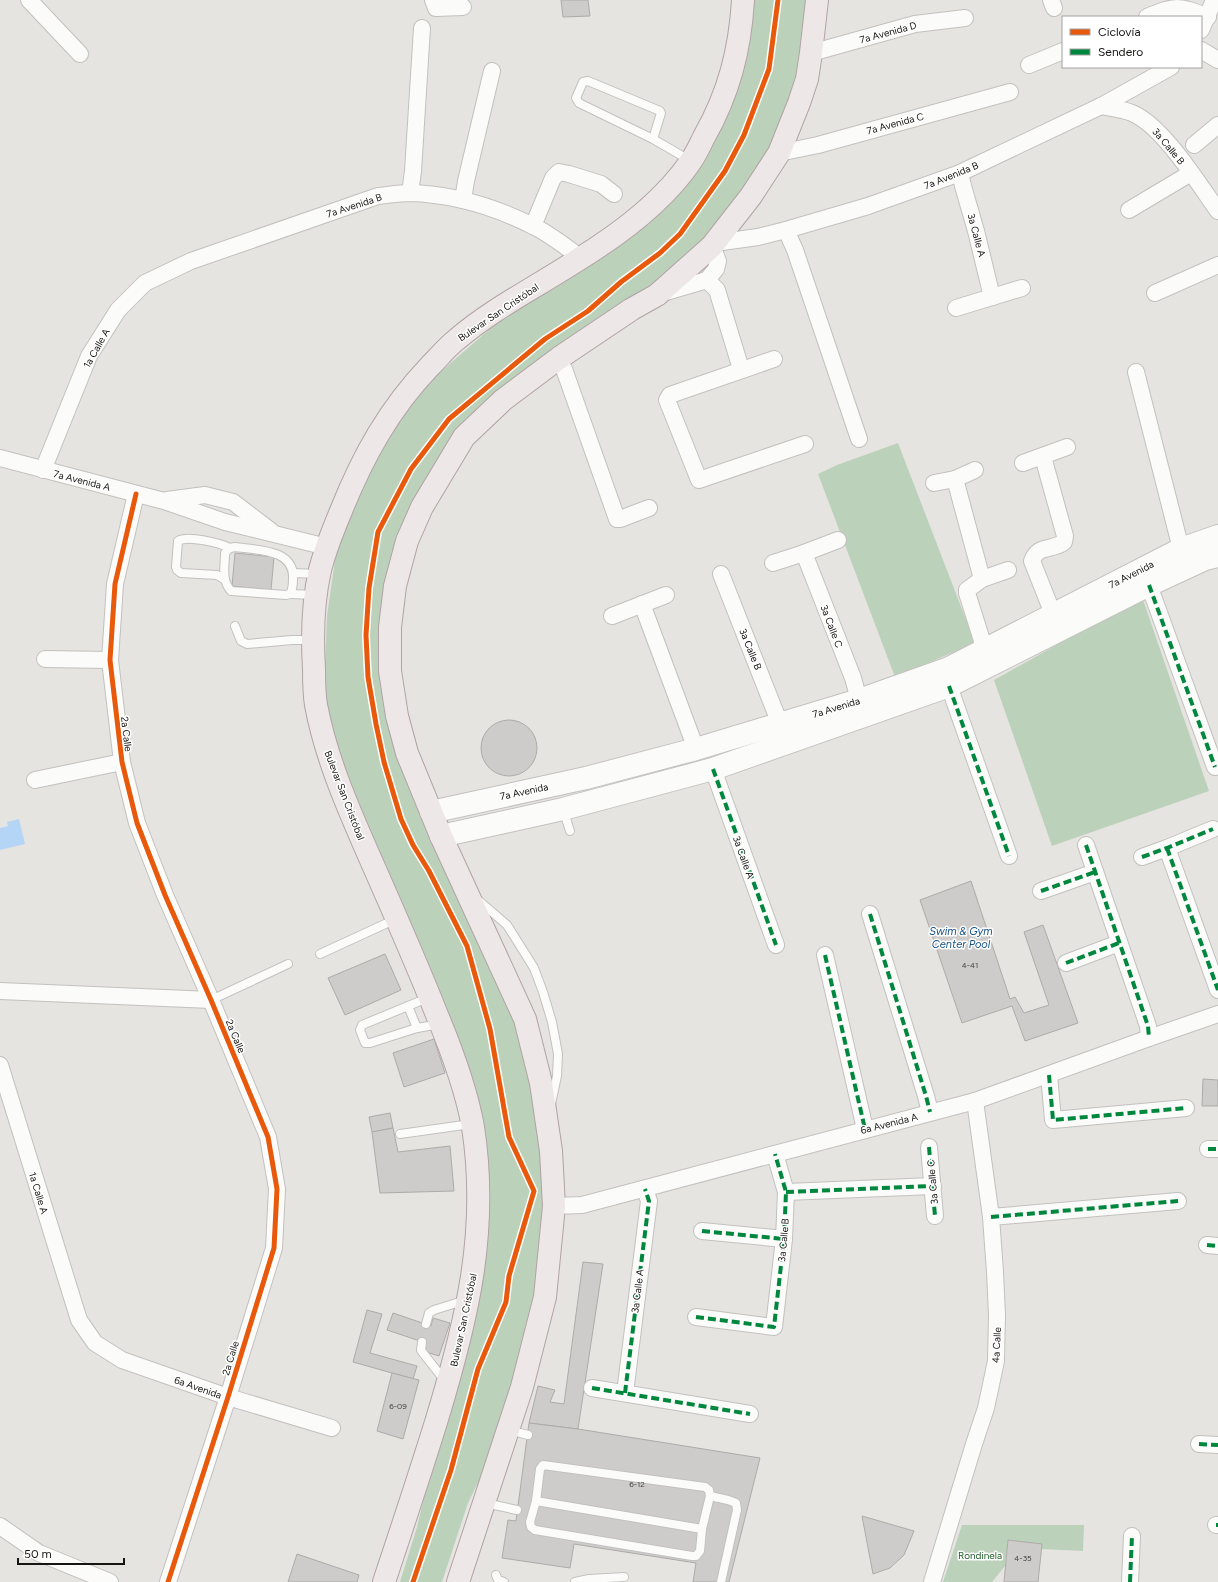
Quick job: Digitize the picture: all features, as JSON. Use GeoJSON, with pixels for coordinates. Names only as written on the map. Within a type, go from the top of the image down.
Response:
{"type":"FeatureCollection","features":[{"type":"Feature","properties":{"kind":"main road","name":"Bulevar San Cristóbal"},"geometry":{"type":"LineString","coordinates":[[384,1582],[424,1461],[447,1384],[469,1299],[479,1216],[479,1176],[472,1124],[464,1088],[450,1046],[430,996],[348,808],[328,756],[315,702],[312,640],[318,585],[326,547],[367,452],[389,416],[417,380],[454,342],[495,311],[581,258],[642,214],[666,192],[691,161],[716,117],[730,82],[738,49],[743,0]]}},
{"type":"Feature","properties":{"kind":"main road"},"geometry":{"type":"LineString","coordinates":[[458,1582],[484,1503],[512,1437],[522,1387],[545,1297],[554,1206],[551,1151],[541,1083],[525,1019],[441,836],[407,753],[397,716],[390,671],[390,627],[395,586],[407,541],[422,507],[464,437],[502,400],[559,358],[599,330],[657,295],[713,244],[751,196],[779,153],[801,97],[807,79],[817,0]]}},
{"type":"Feature","properties":{"kind":"main road"},"geometry":{"type":"LineString","coordinates":[[448,1582],[473,1505],[512,1437]]}},
{"type":"Feature","properties":{"kind":"main road"},"geometry":{"type":"LineString","coordinates":[[393,1582],[412,1524],[424,1461]]}},
{"type":"Feature","properties":{"kind":"street"},"geometry":{"type":"LineString","coordinates":[[29,0],[80,54]]}},
{"type":"Feature","properties":{"kind":"street"},"geometry":{"type":"LineString","coordinates":[[433,0],[436,8],[463,7]]}},
{"type":"Feature","properties":{"kind":"street"},"geometry":{"type":"LineString","coordinates":[[1204,24],[1214,0]]}},
{"type":"Feature","properties":{"kind":"street"},"geometry":{"type":"LineString","coordinates":[[1150,16],[1176,7],[1190,10],[1196,16]]}},
{"type":"Feature","properties":{"kind":"street","name":"7a Avenida D"},"geometry":{"type":"LineString","coordinates":[[811,53],[915,24],[965,18]]}},
{"type":"Feature","properties":{"kind":"street"},"geometry":{"type":"LineString","coordinates":[[410,193],[413,171],[422,28]]}},
{"type":"Feature","properties":{"kind":"street"},"geometry":{"type":"LineString","coordinates":[[1029,65],[1062,51]]}},
{"type":"Feature","properties":{"kind":"street"},"geometry":{"type":"LineString","coordinates":[[1202,51],[1218,60]]}},
{"type":"Feature","properties":{"kind":"street","name":"7a Avenida B"},"geometry":{"type":"LineString","coordinates":[[713,244],[758,237],[786,230],[868,206],[960,173],[1101,106],[1170,68]]}},
{"type":"Feature","properties":{"kind":"street"},"geometry":{"type":"LineString","coordinates":[[463,200],[466,181],[492,71]]}},
{"type":"Feature","properties":{"kind":"street","name":"7a Avenida C"},"geometry":{"type":"LineString","coordinates":[[779,153],[818,145],[1010,92]]}},
{"type":"Feature","properties":{"kind":"street","name":"3a Calle B"},"geometry":{"type":"LineString","coordinates":[[1101,106],[1131,112],[1149,123],[1166,140],[1218,211]]}},
{"type":"Feature","properties":{"kind":"street"},"geometry":{"type":"LineString","coordinates":[[1194,145],[1218,125]]}},
{"type":"Feature","properties":{"kind":"street"},"geometry":{"type":"LineString","coordinates":[[533,226],[553,178],[560,172],[601,184],[614,194]]}},
{"type":"Feature","properties":{"kind":"street","name":"3a Calle A"},"geometry":{"type":"LineString","coordinates":[[960,173],[992,297]]}},
{"type":"Feature","properties":{"kind":"street"},"geometry":{"type":"LineString","coordinates":[[1129,210],[1191,173]]}},
{"type":"Feature","properties":{"kind":"street","name":"7a Avenida B"},"geometry":{"type":"LineString","coordinates":[[191,261],[378,196],[410,193],[463,200],[493,209],[533,226],[554,238],[581,258]]}},
{"type":"Feature","properties":{"kind":"street"},"geometry":{"type":"LineString","coordinates":[[786,230],[795,250],[859,439]]}},
{"type":"Feature","properties":{"kind":"street"},"geometry":{"type":"LineString","coordinates":[[657,295],[686,288],[707,280],[716,269],[718,261],[713,244]]}},
{"type":"Feature","properties":{"kind":"street","name":"1a Calle A"},"geometry":{"type":"LineString","coordinates":[[43,470],[89,356],[118,310],[145,283],[191,261]]}},
{"type":"Feature","properties":{"kind":"street"},"geometry":{"type":"LineString","coordinates":[[1155,293],[1218,265]]}},
{"type":"Feature","properties":{"kind":"street"},"geometry":{"type":"LineString","coordinates":[[707,280],[716,290],[741,369]]}},
{"type":"Feature","properties":{"kind":"street"},"geometry":{"type":"LineString","coordinates":[[956,308],[1022,288]]}},
{"type":"Feature","properties":{"kind":"street"},"geometry":{"type":"LineString","coordinates":[[518,389],[537,383],[564,369],[571,363],[599,330]]}},
{"type":"Feature","properties":{"kind":"street"},"geometry":{"type":"LineString","coordinates":[[774,359],[741,369],[670,395],[667,400],[698,479],[701,480],[805,444]]}},
{"type":"Feature","properties":{"kind":"street"},"geometry":{"type":"LineString","coordinates":[[564,369],[617,519],[648,508]]}},
{"type":"Feature","properties":{"kind":"street"},"geometry":{"type":"LineString","coordinates":[[1136,372],[1181,549]]}},
{"type":"Feature","properties":{"kind":"street"},"geometry":{"type":"LineString","coordinates":[[1023,463],[1067,447]]}},
{"type":"Feature","properties":{"kind":"street"},"geometry":{"type":"LineString","coordinates":[[1043,457],[1065,536],[1064,542],[1060,545],[1039,550],[1035,553],[1032,561],[1053,614]]}},
{"type":"Feature","properties":{"kind":"street","name":"7a Avenida A"},"geometry":{"type":"LineString","coordinates":[[0,458],[164,501],[225,522],[326,547]]}},
{"type":"Feature","properties":{"kind":"street"},"geometry":{"type":"LineString","coordinates":[[934,483],[955,479],[975,470]]}},
{"type":"Feature","properties":{"kind":"street"},"geometry":{"type":"LineString","coordinates":[[955,479],[982,579]]}},
{"type":"Feature","properties":{"kind":"street","name":"2a Calle"},"geometry":{"type":"LineString","coordinates":[[136,494],[115,584],[110,660],[122,762],[140,830],[165,895],[211,1000],[268,1137],[277,1189],[274,1248],[228,1397],[168,1582]]}},
{"type":"Feature","properties":{"kind":"street","name":"7a Avenida A"},"geometry":{"type":"LineString","coordinates":[[164,501],[205,494],[233,502],[276,535]]}},
{"type":"Feature","properties":{"kind":"street","name":"7a Avenida"},"geometry":{"type":"LineString","coordinates":[[431,812],[586,778],[696,749],[859,700],[950,668],[1181,549],[1218,536]]}},
{"type":"Feature","properties":{"kind":"street"},"geometry":{"type":"LineString","coordinates":[[773,563],[838,540]]}},
{"type":"Feature","properties":{"kind":"street","name":"3a Calle C"},"geometry":{"type":"LineString","coordinates":[[804,553],[853,678],[859,700]]}},
{"type":"Feature","properties":{"kind":"street","name":"7a Avenida"},"geometry":{"type":"LineString","coordinates":[[441,836],[592,801],[713,769],[950,686],[1149,585],[1205,559],[1218,556]]}},
{"type":"Feature","properties":{"kind":"street"},"geometry":{"type":"LineString","coordinates":[[985,650],[967,594],[969,587],[982,579],[1008,570]]}},
{"type":"Feature","properties":{"kind":"street","name":"3a Calle B"},"geometry":{"type":"LineString","coordinates":[[721,574],[780,724]]}},
{"type":"Feature","properties":{"kind":"street"},"geometry":{"type":"LineString","coordinates":[[1149,585],[1215,767]]}},
{"type":"Feature","properties":{"kind":"street"},"geometry":{"type":"LineString","coordinates":[[612,616],[666,596]]}},
{"type":"Feature","properties":{"kind":"street"},"geometry":{"type":"LineString","coordinates":[[642,604],[696,749]]}},
{"type":"Feature","properties":{"kind":"street"},"geometry":{"type":"LineString","coordinates":[[45,659],[110,660]]}},
{"type":"Feature","properties":{"kind":"street"},"geometry":{"type":"LineString","coordinates":[[950,686],[1009,856]]}},
{"type":"Feature","properties":{"kind":"street"},"geometry":{"type":"LineString","coordinates":[[35,780],[122,762]]}},
{"type":"Feature","properties":{"kind":"street","name":"3a Calle A"},"geometry":{"type":"LineString","coordinates":[[713,769],[776,945]]}},
{"type":"Feature","properties":{"kind":"street"},"geometry":{"type":"LineString","coordinates":[[586,778],[592,801]]}},
{"type":"Feature","properties":{"kind":"street"},"geometry":{"type":"LineString","coordinates":[[1142,857],[1213,829]]}},
{"type":"Feature","properties":{"kind":"street"},"geometry":{"type":"LineString","coordinates":[[1086,845],[1148,1026],[1149,1038]]}},
{"type":"Feature","properties":{"kind":"street"},"geometry":{"type":"LineString","coordinates":[[1167,848],[1218,990]]}},
{"type":"Feature","properties":{"kind":"street"},"geometry":{"type":"LineString","coordinates":[[1041,891],[1094,872]]}},
{"type":"Feature","properties":{"kind":"street"},"geometry":{"type":"LineString","coordinates":[[870,914],[924,1088],[930,1112]]}},
{"type":"Feature","properties":{"kind":"street"},"geometry":{"type":"LineString","coordinates":[[1066,962],[1119,943]]}},
{"type":"Feature","properties":{"kind":"street"},"geometry":{"type":"LineString","coordinates":[[825,955],[865,1129]]}},
{"type":"Feature","properties":{"kind":"street"},"geometry":{"type":"LineString","coordinates":[[0,991],[211,1000]]}},
{"type":"Feature","properties":{"kind":"street","name":"6a Avenida A"},"geometry":{"type":"LineString","coordinates":[[554,1206],[582,1205],[975,1101],[1218,1014]]}},
{"type":"Feature","properties":{"kind":"street","name":"1a Calle A"},"geometry":{"type":"LineString","coordinates":[[1,1073],[79,1320]]}},
{"type":"Feature","properties":{"kind":"street"},"geometry":{"type":"LineString","coordinates":[[1049,1074],[1053,1120],[1186,1108]]}},
{"type":"Feature","properties":{"kind":"street","name":"4a Calle"},"geometry":{"type":"LineString","coordinates":[[932,1582],[986,1408],[996,1361],[997,1315],[991,1217],[975,1101]]}},
{"type":"Feature","properties":{"kind":"street","name":"3a Calle C"},"geometry":{"type":"LineString","coordinates":[[929,1147],[935,1216]]}},
{"type":"Feature","properties":{"kind":"street","name":"3a Calle B"},"geometry":{"type":"LineString","coordinates":[[696,1317],[774,1327],[784,1239],[786,1192],[775,1154]]}},
{"type":"Feature","properties":{"kind":"street"},"geometry":{"type":"LineString","coordinates":[[786,1192],[933,1186]]}},
{"type":"Feature","properties":{"kind":"street","name":"3a Calle A"},"geometry":{"type":"LineString","coordinates":[[625,1393],[649,1201],[645,1189]]}},
{"type":"Feature","properties":{"kind":"street"},"geometry":{"type":"LineString","coordinates":[[991,1217],[1178,1201]]}},
{"type":"Feature","properties":{"kind":"street"},"geometry":{"type":"LineString","coordinates":[[702,1231],[784,1239]]}},
{"type":"Feature","properties":{"kind":"street","name":"6a Avenida"},"geometry":{"type":"LineString","coordinates":[[79,1320],[95,1343],[122,1360],[228,1397],[332,1428]]}},
{"type":"Feature","properties":{"kind":"street"},"geometry":{"type":"LineString","coordinates":[[592,1388],[750,1414]]}},
{"type":"Feature","properties":{"kind":"street"},"geometry":{"type":"LineString","coordinates":[[1199,1444],[1218,1444]]}},
{"type":"Feature","properties":{"kind":"street"},"geometry":{"type":"LineString","coordinates":[[0,1526],[39,1553],[110,1582]]}},
{"type":"Feature","properties":{"kind":"street"},"geometry":{"type":"LineString","coordinates":[[1130,1582],[1132,1536]]}},
{"type":"Feature","properties":{"kind":"lane"},"geometry":{"type":"LineString","coordinates":[[653,139],[661,113],[660,111],[588,81],[583,82],[576,98],[579,104],[653,139],[691,161]]}},
{"type":"Feature","properties":{"kind":"lane"},"geometry":{"type":"LineString","coordinates":[[224,579],[217,575],[181,573],[177,570],[178,541],[184,538],[220,543],[230,548],[235,547],[278,554],[288,560],[292,566],[294,573],[292,590],[290,594]]}},
{"type":"Feature","properties":{"kind":"lane"},"geometry":{"type":"LineString","coordinates":[[230,548],[225,553],[224,579],[226,586],[231,591],[286,596],[318,585]]}},
{"type":"Feature","properties":{"kind":"lane"},"geometry":{"type":"LineString","coordinates":[[294,573],[318,585]]}},
{"type":"Feature","properties":{"kind":"lane"},"geometry":{"type":"LineString","coordinates":[[235,626],[241,641],[247,644],[292,640],[312,640]]}},
{"type":"Feature","properties":{"kind":"lane"},"geometry":{"type":"LineString","coordinates":[[563,808],[570,831]]}},
{"type":"Feature","properties":{"kind":"lane"},"geometry":{"type":"LineString","coordinates":[[467,892],[490,909],[507,925],[534,968],[543,992],[552,1022],[558,1054],[557,1076],[553,1098],[546,1118]]}},
{"type":"Feature","properties":{"kind":"lane"},"geometry":{"type":"LineString","coordinates":[[320,954],[396,918]]}},
{"type":"Feature","properties":{"kind":"lane"},"geometry":{"type":"LineString","coordinates":[[211,1000],[288,964]]}},
{"type":"Feature","properties":{"kind":"lane"},"geometry":{"type":"LineString","coordinates":[[430,996],[362,1025],[360,1030],[365,1043],[370,1043],[417,1028],[441,1023]]}},
{"type":"Feature","properties":{"kind":"lane"},"geometry":{"type":"LineString","coordinates":[[408,1006],[417,1028]]}},
{"type":"Feature","properties":{"kind":"lane"},"geometry":{"type":"LineString","coordinates":[[400,1134],[472,1124]]}},
{"type":"Feature","properties":{"kind":"lane"},"geometry":{"type":"LineString","coordinates":[[426,1324],[430,1313],[434,1310],[469,1299]]}},
{"type":"Feature","properties":{"kind":"lane"},"geometry":{"type":"LineString","coordinates":[[422,1342],[421,1350],[447,1384]]}},
{"type":"Feature","properties":{"kind":"lane"},"geometry":{"type":"LineString","coordinates":[[543,1465],[705,1487],[709,1490],[710,1496],[702,1529],[700,1551],[696,1556],[535,1530],[531,1527],[530,1522],[536,1501],[540,1469],[543,1465]]}},
{"type":"Feature","properties":{"kind":"lane"},"geometry":{"type":"LineString","coordinates":[[710,1496],[736,1503],[737,1510],[721,1582]]}},
{"type":"Feature","properties":{"kind":"lane"},"geometry":{"type":"LineString","coordinates":[[536,1501],[702,1529]]}},
{"type":"Feature","properties":{"kind":"lane"},"geometry":{"type":"LineString","coordinates":[[484,1503],[517,1510]]}},
{"type":"Feature","properties":{"kind":"lane"},"geometry":{"type":"LineString","coordinates":[[496,1575],[498,1580],[504,1582]]}},
{"type":"Feature","properties":{"kind":"lane"},"geometry":{"type":"LineString","coordinates":[[575,1582],[589,1579],[624,1577]]}},
{"type":"Feature","properties":{"kind":"green space"},"geometry":{"type":"Polygon","coordinates":[[[749,0],[812,0],[805,53],[774,151],[724,224],[665,281],[512,384],[422,496],[383,663],[520,1023],[536,1089],[548,1207],[540,1290],[498,1442],[468,1503],[442,1582],[400,1582],[417,1527],[425,1493],[483,1178],[357,804],[334,745],[324,691],[327,616],[338,539],[372,455],[424,386],[499,321],[678,189],[749,0]]]}},
{"type":"Feature","properties":{"kind":"green space"},"geometry":{"type":"Polygon","coordinates":[[[898,443],[975,643],[895,677],[818,474],[837,465],[898,443]]]}},
{"type":"Feature","properties":{"kind":"green space"},"geometry":{"type":"Polygon","coordinates":[[[1142,597],[1209,791],[1052,846],[994,680],[1142,597]]]}},
{"type":"Feature","properties":{"kind":"green space","name":"Rondinela"},"geometry":{"type":"Polygon","coordinates":[[[962,1525],[1084,1525],[1083,1551],[1041,1549],[1008,1541],[1005,1566],[992,1582],[943,1582],[962,1525]]]}},
{"type":"Feature","properties":{"kind":"water"},"geometry":{"type":"Polygon","coordinates":[[[19,819],[25,844],[0,850],[0,828],[8,826],[7,822],[19,819]]]}},
{"type":"Feature","properties":{"kind":"building"},"geometry":{"type":"Polygon","coordinates":[[[561,0],[588,0],[590,16],[563,17],[561,0]]]}},
{"type":"Feature","properties":{"kind":"building"},"geometry":{"type":"Polygon","coordinates":[[[235,553],[274,557],[271,590],[232,586],[235,553]]]}},
{"type":"Feature","properties":{"kind":"building"},"geometry":{"type":"Polygon","coordinates":[[[503,720],[515,720],[525,724],[533,732],[537,742],[537,754],[533,764],[525,772],[515,776],[503,776],[493,772],[485,764],[481,754],[481,742],[485,732],[493,724],[503,720]]]}},
{"type":"Feature","properties":{"kind":"building"},"geometry":{"type":"Polygon","coordinates":[[[971,881],[1010,999],[1015,997],[1024,1013],[1049,1005],[1024,932],[1043,925],[1078,1023],[1025,1041],[1012,1006],[962,1023],[920,900],[971,881]]]}},
{"type":"Feature","properties":{"kind":"building"},"geometry":{"type":"Polygon","coordinates":[[[385,954],[401,990],[345,1015],[328,978],[385,954]]]}},
{"type":"Feature","properties":{"kind":"building"},"geometry":{"type":"Polygon","coordinates":[[[434,1039],[445,1073],[404,1087],[393,1053],[434,1039]]]}},
{"type":"Feature","properties":{"kind":"building"},"geometry":{"type":"Polygon","coordinates":[[[1203,1079],[1218,1080],[1218,1106],[1202,1106],[1203,1079]]]}},
{"type":"Feature","properties":{"kind":"building"},"geometry":{"type":"Polygon","coordinates":[[[390,1113],[393,1128],[372,1132],[369,1117],[390,1113]]]}},
{"type":"Feature","properties":{"kind":"building"},"geometry":{"type":"Polygon","coordinates":[[[393,1128],[398,1152],[450,1146],[454,1191],[380,1193],[372,1132],[393,1128]]]}},
{"type":"Feature","properties":{"kind":"building"},"geometry":{"type":"Polygon","coordinates":[[[583,1262],[603,1264],[578,1429],[529,1423],[538,1386],[555,1390],[550,1402],[564,1404],[583,1262]]]}},
{"type":"Feature","properties":{"kind":"building"},"geometry":{"type":"Polygon","coordinates":[[[367,1310],[382,1314],[370,1353],[417,1366],[413,1379],[353,1362],[367,1310]]]}},
{"type":"Feature","properties":{"kind":"building"},"geometry":{"type":"Polygon","coordinates":[[[393,1313],[431,1326],[433,1318],[450,1323],[439,1356],[423,1351],[426,1343],[387,1330],[393,1313]]]}},
{"type":"Feature","properties":{"kind":"building"},"geometry":{"type":"Polygon","coordinates":[[[392,1373],[419,1380],[403,1439],[377,1431],[392,1373]]]}},
{"type":"Feature","properties":{"kind":"building"},"geometry":{"type":"Polygon","coordinates":[[[529,1423],[578,1429],[760,1458],[729,1582],[693,1582],[696,1563],[574,1544],[570,1568],[502,1558],[508,1520],[516,1521],[529,1423]]]}},
{"type":"Feature","properties":{"kind":"building"},"geometry":{"type":"Polygon","coordinates":[[[862,1516],[914,1531],[904,1555],[890,1568],[873,1574],[862,1516]]]}},
{"type":"Feature","properties":{"kind":"building"},"geometry":{"type":"Polygon","coordinates":[[[1008,1540],[1042,1544],[1038,1582],[1004,1582],[1008,1540]]]}},
{"type":"Feature","properties":{"kind":"building"},"geometry":{"type":"Polygon","coordinates":[[[297,1554],[359,1575],[357,1582],[288,1582],[297,1554]]]}},
{"type":"Feature","properties":{"kind":"marked path"},"geometry":{"type":"LineString","coordinates":[[1149,585],[1215,767]]}},
{"type":"Feature","properties":{"kind":"marked path"},"geometry":{"type":"LineString","coordinates":[[949,686],[1009,856]]}},
{"type":"Feature","properties":{"kind":"marked path"},"geometry":{"type":"LineString","coordinates":[[713,769],[776,945]]}},
{"type":"Feature","properties":{"kind":"marked path"},"geometry":{"type":"LineString","coordinates":[[1142,857],[1213,829]]}},
{"type":"Feature","properties":{"kind":"marked path"},"geometry":{"type":"LineString","coordinates":[[1086,845],[1148,1026],[1149,1038]]}},
{"type":"Feature","properties":{"kind":"marked path"},"geometry":{"type":"LineString","coordinates":[[1167,848],[1218,990]]}},
{"type":"Feature","properties":{"kind":"marked path"},"geometry":{"type":"LineString","coordinates":[[1041,891],[1095,872]]}},
{"type":"Feature","properties":{"kind":"marked path"},"geometry":{"type":"LineString","coordinates":[[870,914],[930,1112]]}},
{"type":"Feature","properties":{"kind":"marked path"},"geometry":{"type":"LineString","coordinates":[[1066,963],[1119,943]]}},
{"type":"Feature","properties":{"kind":"marked path"},"geometry":{"type":"LineString","coordinates":[[825,955],[865,1129]]}},
{"type":"Feature","properties":{"kind":"marked path"},"geometry":{"type":"LineString","coordinates":[[1049,1075],[1053,1120],[1186,1108]]}},
{"type":"Feature","properties":{"kind":"marked path"},"geometry":{"type":"LineString","coordinates":[[929,1147],[935,1216]]}},
{"type":"Feature","properties":{"kind":"marked path"},"geometry":{"type":"LineString","coordinates":[[1208,1149],[1218,1149]]}},
{"type":"Feature","properties":{"kind":"marked path"},"geometry":{"type":"LineString","coordinates":[[696,1317],[774,1327],[784,1239],[786,1192],[775,1154]]}},
{"type":"Feature","properties":{"kind":"marked path"},"geometry":{"type":"LineString","coordinates":[[786,1192],[933,1186]]}},
{"type":"Feature","properties":{"kind":"marked path"},"geometry":{"type":"LineString","coordinates":[[625,1393],[649,1201],[645,1189]]}},
{"type":"Feature","properties":{"kind":"marked path"},"geometry":{"type":"LineString","coordinates":[[991,1217],[1178,1201]]}},
{"type":"Feature","properties":{"kind":"marked path"},"geometry":{"type":"LineString","coordinates":[[702,1231],[784,1239]]}},
{"type":"Feature","properties":{"kind":"marked path"},"geometry":{"type":"LineString","coordinates":[[1207,1245],[1218,1246]]}},
{"type":"Feature","properties":{"kind":"marked path"},"geometry":{"type":"LineString","coordinates":[[592,1388],[750,1414]]}},
{"type":"Feature","properties":{"kind":"marked path"},"geometry":{"type":"LineString","coordinates":[[1199,1444],[1218,1445]]}},
{"type":"Feature","properties":{"kind":"marked path"},"geometry":{"type":"LineString","coordinates":[[1130,1582],[1132,1536]]}},
{"type":"Feature","properties":{"kind":"cycle path"},"geometry":{"type":"LineString","coordinates":[[413,1582],[451,1470],[478,1369],[506,1302],[509,1276],[534,1191],[509,1137],[490,1029],[467,946],[429,871],[413,845],[401,819],[384,762],[368,677],[366,635],[369,588],[378,532],[411,469],[449,419],[545,339],[588,311],[621,282],[660,253],[680,234],[725,171],[744,135],[769,69],[778,0]]}},
{"type":"Feature","properties":{"kind":"cycle path"},"geometry":{"type":"LineString","coordinates":[[136,494],[115,584],[110,660],[122,762],[137,823],[165,895],[211,1000],[268,1137],[277,1189],[274,1248],[228,1397],[168,1582]]}},
{"type":"Feature","properties":{"kind":"water label","name":"Swim & Gym Center Pool"},"geometry":{"type":"Point","coordinates":[961,937]}}]}
